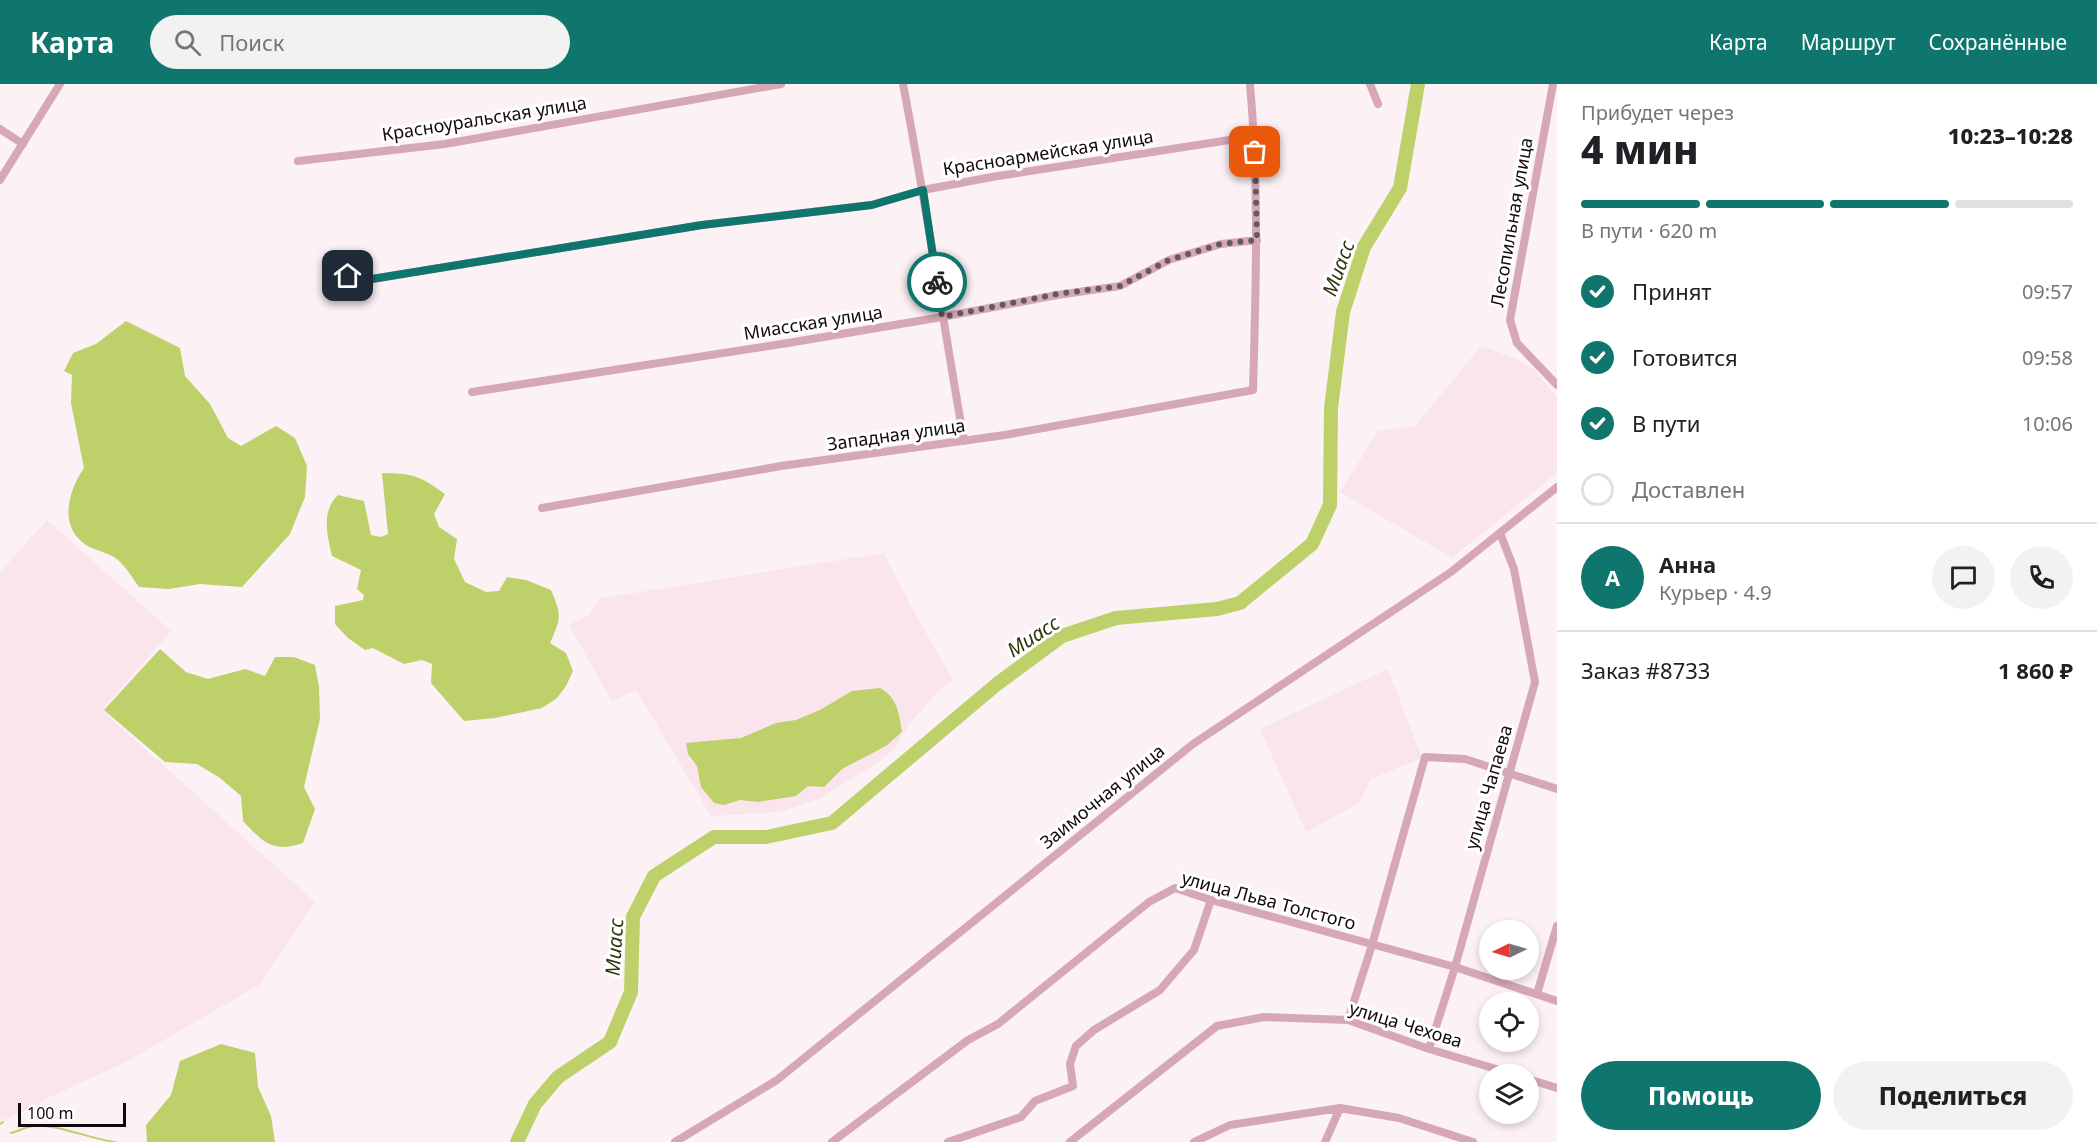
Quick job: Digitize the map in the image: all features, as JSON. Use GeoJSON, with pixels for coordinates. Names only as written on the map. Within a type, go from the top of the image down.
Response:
{"type":"FeatureCollection","features":[{"type":"Feature","properties":{"kind":"street"},"geometry":{"type":"LineString","coordinates":[[0,180],[60,84]]}},
{"type":"Feature","properties":{"kind":"street","name":"Красноуральская улица"},"geometry":{"type":"LineString","coordinates":[[298,161],[445,144],[781,84]]}},
{"type":"Feature","properties":{"kind":"street"},"geometry":{"type":"LineString","coordinates":[[903,84],[923,190],[964,441]]}},
{"type":"Feature","properties":{"kind":"street"},"geometry":{"type":"LineString","coordinates":[[1250,84],[1255,136],[1257,240]]}},
{"type":"Feature","properties":{"kind":"street"},"geometry":{"type":"LineString","coordinates":[[1370,84],[1378,104]]}},
{"type":"Feature","properties":{"kind":"street","name":"Лесопильная улица"},"geometry":{"type":"LineString","coordinates":[[1553,84],[1510,320],[1517,343],[1557,385]]}},
{"type":"Feature","properties":{"kind":"street"},"geometry":{"type":"LineString","coordinates":[[0,129],[22,144]]}},
{"type":"Feature","properties":{"kind":"street","name":"Красноармейская улица"},"geometry":{"type":"LineString","coordinates":[[348,276],[372,279],[702,225],[872,205],[923,190],[992,177],[1255,136]]}},
{"type":"Feature","properties":{"kind":"street","name":"Миасская улица"},"geometry":{"type":"LineString","coordinates":[[472,392],[942,317],[1057,294],[1120,286],[1169,260],[1221,244],[1257,240]]}},
{"type":"Feature","properties":{"kind":"street","name":"Западная улица"},"geometry":{"type":"LineString","coordinates":[[542,508],[781,466],[964,441],[1253,390],[1257,240]]}},
{"type":"Feature","properties":{"kind":"street","name":"Заимочная улица"},"geometry":{"type":"LineString","coordinates":[[675,1142],[777,1080],[1193,744],[1451,572],[1557,487]]}},
{"type":"Feature","properties":{"kind":"street","name":"улица Чапаева"},"geometry":{"type":"LineString","coordinates":[[1429,1049],[1455,967],[1535,682],[1514,569],[1500,533]]}},
{"type":"Feature","properties":{"kind":"street"},"geometry":{"type":"LineString","coordinates":[[1348,1020],[1372,945],[1425,757],[1465,759],[1557,789]]}},
{"type":"Feature","properties":{"kind":"street","name":"улица Льва Толстого"},"geometry":{"type":"LineString","coordinates":[[832,1142],[968,1040],[998,1024],[1149,902],[1175,888],[1455,967],[1531,992]]}},
{"type":"Feature","properties":{"kind":"street"},"geometry":{"type":"LineString","coordinates":[[948,1142],[1021,1117],[1035,1101],[1073,1086],[1070,1064],[1076,1046],[1094,1030],[1160,990],[1194,950],[1211,900]]}},
{"type":"Feature","properties":{"kind":"street"},"geometry":{"type":"LineString","coordinates":[[1538,992],[1557,926]]}},
{"type":"Feature","properties":{"kind":"street","name":"улица Льва Толстого"},"geometry":{"type":"LineString","coordinates":[[1539,995],[1557,1001]]}},
{"type":"Feature","properties":{"kind":"street","name":"улица Чехова"},"geometry":{"type":"LineString","coordinates":[[1070,1142],[1217,1026],[1272,1016],[1348,1020],[1479,1064]]}},
{"type":"Feature","properties":{"kind":"street"},"geometry":{"type":"LineString","coordinates":[[1539,1082],[1557,1088]]}},
{"type":"Feature","properties":{"kind":"street"},"geometry":{"type":"LineString","coordinates":[[1325,1142],[1340,1108]]}},
{"type":"Feature","properties":{"kind":"street"},"geometry":{"type":"LineString","coordinates":[[1194,1142],[1230,1125],[1340,1108],[1398,1118],[1459,1140],[1473,1142]]}},
{"type":"Feature","properties":{"kind":"shaded area"},"geometry":{"type":"Polygon","coordinates":[[[126,321],[180,348],[185,376],[210,404],[228,438],[241,446],[276,426],[295,438],[307,466],[305,497],[290,534],[242,587],[200,584],[169,589],[139,587],[119,561],[81,541],[70,524],[71,495],[84,468],[71,403],[72,375],[64,371],[73,353],[96,344],[126,321]]]}},
{"type":"Feature","properties":{"kind":"shaded area"},"geometry":{"type":"Polygon","coordinates":[[[1481,346],[1517,359],[1536,371],[1557,398],[1557,473],[1452,558],[1340,492],[1378,431],[1415,426],[1481,346]]]}},
{"type":"Feature","properties":{"kind":"shaded area"},"geometry":{"type":"Polygon","coordinates":[[[382,473],[416,477],[445,494],[434,514],[439,527],[457,539],[454,559],[465,582],[486,592],[499,591],[507,577],[526,580],[551,590],[559,617],[550,643],[566,653],[573,671],[557,698],[542,708],[495,718],[464,721],[431,683],[432,664],[422,660],[404,664],[373,648],[365,650],[348,638],[335,624],[335,606],[363,600],[364,595],[357,589],[361,570],[332,556],[327,532],[329,508],[338,495],[364,501],[371,535],[381,537],[388,534],[382,473]]]}},
{"type":"Feature","properties":{"kind":"shaded area"},"geometry":{"type":"Polygon","coordinates":[[[47,520],[171,631],[102,710],[315,902],[259,985],[126,1062],[0,1121],[0,572],[47,520]]]}},
{"type":"Feature","properties":{"kind":"shaded area"},"geometry":{"type":"Polygon","coordinates":[[[884,553],[953,680],[942,687],[910,723],[894,749],[877,763],[821,798],[779,812],[711,816],[636,690],[612,702],[569,625],[590,615],[602,598],[884,553]]]}},
{"type":"Feature","properties":{"kind":"shaded area"},"geometry":{"type":"Polygon","coordinates":[[[160,649],[186,672],[208,679],[245,669],[265,676],[275,657],[294,657],[315,665],[319,687],[320,719],[304,787],[315,809],[303,843],[284,847],[269,844],[263,840],[243,821],[241,796],[220,778],[197,764],[165,762],[104,710],[160,649]]]}},
{"type":"Feature","properties":{"kind":"shaded area"},"geometry":{"type":"Polygon","coordinates":[[[1388,669],[1422,758],[1371,779],[1358,804],[1306,832],[1260,729],[1388,669]]]}},
{"type":"Feature","properties":{"kind":"shaded area"},"geometry":{"type":"Polygon","coordinates":[[[880,688],[894,701],[902,732],[886,746],[842,769],[824,787],[808,786],[796,796],[758,802],[740,800],[724,805],[714,803],[701,787],[697,766],[688,754],[686,743],[741,738],[776,723],[796,720],[820,710],[852,691],[880,688]]]}},
{"type":"Feature","properties":{"kind":"shaded area"},"geometry":{"type":"Polygon","coordinates":[[[221,1044],[255,1053],[258,1087],[271,1116],[275,1142],[147,1142],[146,1125],[171,1095],[180,1061],[221,1044]]]}},
{"type":"Feature","properties":{"kind":"waterway","name":"Миасс"},"geometry":{"type":"LineString","coordinates":[[517,1142],[535,1104],[558,1077],[610,1042],[631,992],[633,917],[654,876],[714,837],[766,837],[832,823],[997,684],[1062,636],[1116,618],[1217,609],[1240,603],[1312,544],[1330,505],[1331,408],[1343,312],[1364,247],[1400,188],[1418,84]]}},
{"type":"Feature","properties":{"kind":"waterway"},"geometry":{"type":"LineString","coordinates":[[11,1133],[29,1127],[43,1126],[115,1142]]}},
{"type":"Feature","properties":{"kind":"way so far"},"geometry":{"type":"LineString","coordinates":[[937,282],[942,317],[1057,294],[1120,286],[1169,260],[1221,244],[1257,240],[1255,152]]}},
{"type":"Feature","properties":{"kind":"route"},"geometry":{"type":"LineString","coordinates":[[348,276],[372,279],[702,225],[872,205],[923,190],[937,282]]}}]}
